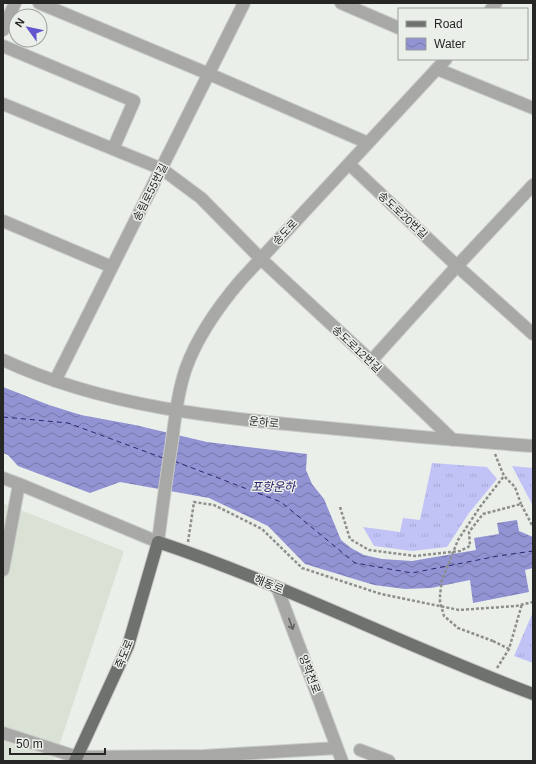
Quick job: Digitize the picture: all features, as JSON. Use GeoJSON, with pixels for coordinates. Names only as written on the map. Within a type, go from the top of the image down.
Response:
{"type":"FeatureCollection","features":[{"type":"Feature","properties":{"kind":"main road","name":"해동로"},"geometry":{"type":"LineString","coordinates":[[158,542],[186,551],[277,587],[490,678],[533,694]]}},
{"type":"Feature","properties":{"kind":"main road","name":"죽도로"},"geometry":{"type":"LineString","coordinates":[[76,759],[128,646],[158,542]]}},
{"type":"Feature","properties":{"kind":"street"},"geometry":{"type":"LineString","coordinates":[[3,30],[15,3]]}},
{"type":"Feature","properties":{"kind":"street"},"geometry":{"type":"LineString","coordinates":[[39,3],[368,142]]}},
{"type":"Feature","properties":{"kind":"street","name":"송림로55번길"},"geometry":{"type":"LineString","coordinates":[[54,381],[162,169],[244,3]]}},
{"type":"Feature","properties":{"kind":"street"},"geometry":{"type":"LineString","coordinates":[[341,3],[398,28]]}},
{"type":"Feature","properties":{"kind":"street"},"geometry":{"type":"LineString","coordinates":[[3,46],[134,101],[113,149]]}},
{"type":"Feature","properties":{"kind":"street","name":"송도로"},"geometry":{"type":"LineString","coordinates":[[158,542],[180,388],[194,348],[214,314],[261,259],[445,60]]}},
{"type":"Feature","properties":{"kind":"street"},"geometry":{"type":"LineString","coordinates":[[437,69],[533,108]]}},
{"type":"Feature","properties":{"kind":"street","name":"송도로12번길"},"geometry":{"type":"LineString","coordinates":[[3,104],[162,169],[201,198],[261,259],[371,361],[453,440]]}},
{"type":"Feature","properties":{"kind":"street","name":"송도로20번길"},"geometry":{"type":"LineString","coordinates":[[349,164],[457,266],[533,334]]}},
{"type":"Feature","properties":{"kind":"street"},"geometry":{"type":"LineString","coordinates":[[371,361],[533,185]]}},
{"type":"Feature","properties":{"kind":"street"},"geometry":{"type":"LineString","coordinates":[[3,221],[112,267]]}},
{"type":"Feature","properties":{"kind":"street","name":"운하로"},"geometry":{"type":"LineString","coordinates":[[3,360],[54,381],[117,399],[176,410],[247,421],[533,446]]}},
{"type":"Feature","properties":{"kind":"street","name":"해동로"},"geometry":{"type":"LineString","coordinates":[[3,478],[158,542]]}},
{"type":"Feature","properties":{"kind":"street"},"geometry":{"type":"LineString","coordinates":[[3,570],[19,484]]}},
{"type":"Feature","properties":{"kind":"street","name":"양학천로"},"geometry":{"type":"LineString","coordinates":[[277,587],[342,761]]}},
{"type":"Feature","properties":{"kind":"street"},"geometry":{"type":"LineString","coordinates":[[3,733],[76,759],[205,759],[337,748]]}},
{"type":"Feature","properties":{"kind":"street"},"geometry":{"type":"LineString","coordinates":[[360,750],[389,761]]}},
{"type":"Feature","properties":{"kind":"path"},"geometry":{"type":"LineString","coordinates":[[490,443],[504,476],[515,487],[521,504],[533,527]]}},
{"type":"Feature","properties":{"kind":"path"},"geometry":{"type":"LineString","coordinates":[[504,476],[458,540],[442,580],[440,602],[444,616],[458,628],[493,641],[509,649]]}},
{"type":"Feature","properties":{"kind":"path"},"geometry":{"type":"LineString","coordinates":[[186,551],[194,502],[201,503],[214,505],[262,529],[302,568],[381,594],[459,610],[516,606],[533,602]]}},
{"type":"Feature","properties":{"kind":"path"},"geometry":{"type":"LineString","coordinates":[[340,507],[350,539],[369,550],[415,556],[460,551],[470,546],[469,532],[483,514],[521,504]]}},
{"type":"Feature","properties":{"kind":"path"},"geometry":{"type":"LineString","coordinates":[[490,678],[509,649],[522,604]]}},
{"type":"Feature","properties":{"kind":"shaded area"},"geometry":{"type":"Polygon","coordinates":[[[3,503],[124,551],[54,761],[3,761],[3,503]]]}},
{"type":"Feature","properties":{"kind":"green space"},"geometry":{"type":"Polygon","coordinates":[[[432,463],[487,467],[497,479],[469,513],[447,547],[412,551],[374,546],[363,527],[400,532],[403,518],[420,520],[432,463]]]}},
{"type":"Feature","properties":{"kind":"green space"},"geometry":{"type":"Polygon","coordinates":[[[512,466],[533,468],[533,506],[512,466]]]}},
{"type":"Feature","properties":{"kind":"green space"},"geometry":{"type":"Polygon","coordinates":[[[533,612],[533,663],[514,656],[533,612]]]}},
{"type":"Feature","properties":{"kind":"water","name":"포항운하"},"geometry":{"type":"Polygon","coordinates":[[[3,387],[49,405],[81,415],[135,425],[207,442],[307,454],[306,470],[312,484],[324,499],[341,540],[351,548],[364,555],[382,559],[412,561],[476,550],[474,538],[499,534],[497,523],[517,520],[519,531],[533,537],[533,568],[525,570],[529,592],[473,603],[470,580],[431,588],[405,589],[374,585],[305,564],[268,526],[209,498],[120,482],[90,493],[18,466],[8,455],[3,453],[3,387]]]}},
{"type":"Feature","properties":{"kind":"ferry route"},"geometry":{"type":"LineString","coordinates":[[3,417],[68,423],[163,458]]}},
{"type":"Feature","properties":{"kind":"ferry route"},"geometry":{"type":"LineString","coordinates":[[174,461],[281,502],[355,563],[412,573],[498,556],[533,551]]}}]}
